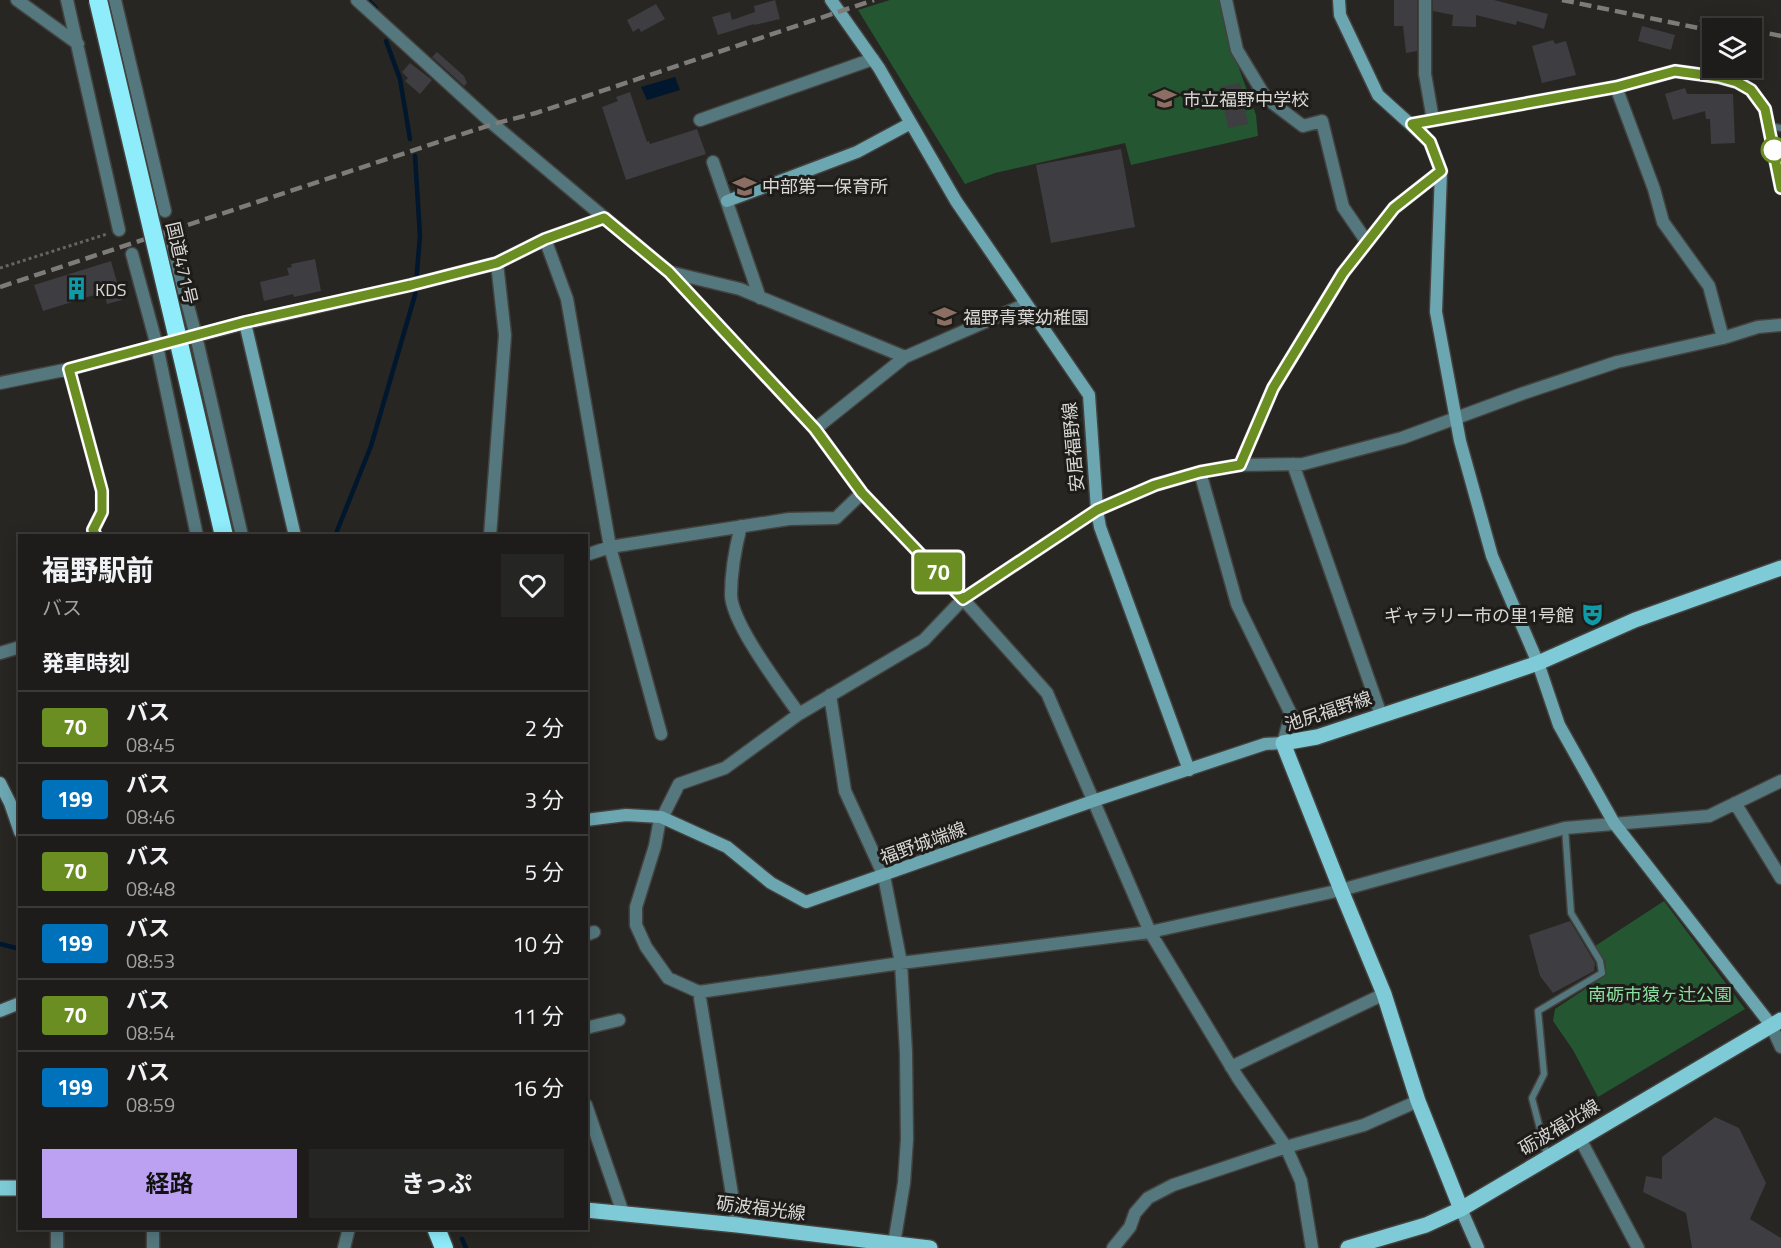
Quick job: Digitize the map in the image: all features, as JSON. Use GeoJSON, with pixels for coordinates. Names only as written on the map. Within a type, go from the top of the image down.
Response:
{"type":"FeatureCollection","features":[{"type":"Feature","properties":{"kind":"highway","name":"国道471号"},"geometry":{"type":"LineString","coordinates":[[98,0],[224,534]]}},
{"type":"Feature","properties":{"kind":"highway"},"geometry":{"type":"LineString","coordinates":[[437,1230],[444,1248]]}},
{"type":"Feature","properties":{"kind":"main road","name":"池尻福野線"},"geometry":{"type":"LineString","coordinates":[[1461,1209],[1419,1101],[1384,994],[1283,743],[1317,737],[1538,663],[1635,620],[1781,568]]}},
{"type":"Feature","properties":{"kind":"main road","name":"砺波福光線"},"geometry":{"type":"LineString","coordinates":[[1348,1248],[1426,1225],[1461,1209],[1579,1137],[1776,1023]]}},
{"type":"Feature","properties":{"kind":"main road"},"geometry":{"type":"LineString","coordinates":[[0,1188],[18,1188]]}},
{"type":"Feature","properties":{"kind":"main road","name":"砺波福光線"},"geometry":{"type":"LineString","coordinates":[[588,1210],[737,1225],[851,1243],[930,1248]]}},
{"type":"Feature","properties":{"kind":"street"},"geometry":{"type":"LineString","coordinates":[[17,0],[78,44]]}},
{"type":"Feature","properties":{"kind":"street"},"geometry":{"type":"LineString","coordinates":[[67,0],[119,230]]}},
{"type":"Feature","properties":{"kind":"street"},"geometry":{"type":"LineString","coordinates":[[115,0],[165,211]]}},
{"type":"Feature","properties":{"kind":"street"},"geometry":{"type":"LineString","coordinates":[[357,0],[493,124],[669,272],[815,429],[862,493],[963,599],[1047,693],[1150,932],[1231,1067],[1286,1148],[1301,1181],[1312,1248]]}},
{"type":"Feature","properties":{"kind":"street","name":"安居福野線"},"geometry":{"type":"LineString","coordinates":[[831,0],[873,59],[956,201],[1089,395],[1100,527],[1189,770]]}},
{"type":"Feature","properties":{"kind":"street"},"geometry":{"type":"LineString","coordinates":[[1226,0],[1237,50],[1266,98],[1302,126],[1322,121],[1343,207],[1367,242]]}},
{"type":"Feature","properties":{"kind":"street"},"geometry":{"type":"LineString","coordinates":[[1339,0],[1340,15],[1378,95],[1430,142],[1441,171],[1436,312],[1460,441],[1492,556],[1538,663],[1559,725],[1614,823],[1776,1023],[1781,1047]]}},
{"type":"Feature","properties":{"kind":"street"},"geometry":{"type":"LineString","coordinates":[[1425,0],[1425,74],[1432,120]]}},
{"type":"Feature","properties":{"kind":"street"},"geometry":{"type":"LineString","coordinates":[[700,120],[873,59]]}},
{"type":"Feature","properties":{"kind":"street"},"geometry":{"type":"LineString","coordinates":[[1412,124],[1616,87],[1675,71],[1719,77],[1737,82],[1751,90],[1765,109],[1775,127],[1781,188]]}},
{"type":"Feature","properties":{"kind":"street"},"geometry":{"type":"LineString","coordinates":[[1616,87],[1654,189],[1663,222],[1709,286],[1723,338]]}},
{"type":"Feature","properties":{"kind":"street"},"geometry":{"type":"LineString","coordinates":[[727,201],[857,152],[911,123]]}},
{"type":"Feature","properties":{"kind":"street"},"geometry":{"type":"LineString","coordinates":[[713,162],[760,298]]}},
{"type":"Feature","properties":{"kind":"street"},"geometry":{"type":"LineString","coordinates":[[1240,465],[1273,388],[1343,273],[1394,208],[1441,171]]}},
{"type":"Feature","properties":{"kind":"street"},"geometry":{"type":"LineString","coordinates":[[0,384],[69,369],[245,322],[417,284],[497,263],[545,239],[604,218]]}},
{"type":"Feature","properties":{"kind":"street"},"geometry":{"type":"LineString","coordinates":[[169,235],[196,336],[242,534]]}},
{"type":"Feature","properties":{"kind":"street"},"geometry":{"type":"LineString","coordinates":[[545,239],[567,299],[610,547],[662,734]]}},
{"type":"Feature","properties":{"kind":"street"},"geometry":{"type":"LineString","coordinates":[[132,254],[157,346],[197,534]]}},
{"type":"Feature","properties":{"kind":"street"},"geometry":{"type":"LineString","coordinates":[[490,534],[505,335],[497,263]]}},
{"type":"Feature","properties":{"kind":"street"},"geometry":{"type":"LineString","coordinates":[[669,272],[740,289],[905,357]]}},
{"type":"Feature","properties":{"kind":"street"},"geometry":{"type":"LineString","coordinates":[[815,429],[905,357],[1026,304]]}},
{"type":"Feature","properties":{"kind":"street"},"geometry":{"type":"LineString","coordinates":[[245,322],[295,534]]}},
{"type":"Feature","properties":{"kind":"street"},"geometry":{"type":"LineString","coordinates":[[1781,325],[1758,327],[1723,338],[1617,362],[1402,438],[1303,464],[1240,465],[1200,472],[1155,485],[1097,510],[963,599],[924,640],[798,714],[725,768],[680,784],[661,817],[636,907],[636,926],[646,947],[668,978],[699,992],[901,963],[1150,932],[1341,890],[1565,828],[1709,816],[1781,781]]}},
{"type":"Feature","properties":{"kind":"street"},"geometry":{"type":"LineString","coordinates":[[69,369],[102,491],[102,512],[93,530],[95,534]]}},
{"type":"Feature","properties":{"kind":"street"},"geometry":{"type":"LineString","coordinates":[[1293,464],[1381,715]]}},
{"type":"Feature","properties":{"kind":"street"},"geometry":{"type":"LineString","coordinates":[[1200,472],[1237,604],[1291,714],[1283,743]]}},
{"type":"Feature","properties":{"kind":"street"},"geometry":{"type":"LineString","coordinates":[[588,554],[610,547],[741,526],[789,519],[836,518],[862,493]]}},
{"type":"Feature","properties":{"kind":"street"},"geometry":{"type":"LineString","coordinates":[[741,526],[734,554],[731,597],[741,626],[798,714]]}},
{"type":"Feature","properties":{"kind":"street"},"geometry":{"type":"LineString","coordinates":[[0,653],[18,648]]}},
{"type":"Feature","properties":{"kind":"street"},"geometry":{"type":"LineString","coordinates":[[830,695],[845,791],[884,876],[901,963],[906,1052],[907,1139],[904,1183],[894,1244]]}},
{"type":"Feature","properties":{"kind":"street","name":"福野城端線"},"geometry":{"type":"LineString","coordinates":[[588,820],[627,815],[661,817],[727,847],[771,884],[806,902],[1093,801],[1265,744],[1283,743]]}},
{"type":"Feature","properties":{"kind":"street"},"geometry":{"type":"LineString","coordinates":[[0,783],[18,826]]}},
{"type":"Feature","properties":{"kind":"street"},"geometry":{"type":"LineString","coordinates":[[1735,803],[1781,878]]}},
{"type":"Feature","properties":{"kind":"street"},"geometry":{"type":"LineString","coordinates":[[699,992],[737,1225]]}},
{"type":"Feature","properties":{"kind":"street"},"geometry":{"type":"LineString","coordinates":[[1231,1067],[1384,994]]}},
{"type":"Feature","properties":{"kind":"street"},"geometry":{"type":"LineString","coordinates":[[0,1011],[18,1004]]}},
{"type":"Feature","properties":{"kind":"street"},"geometry":{"type":"LineString","coordinates":[[588,1028],[619,1020]]}},
{"type":"Feature","properties":{"kind":"street"},"geometry":{"type":"LineString","coordinates":[[1113,1248],[1130,1227],[1135,1213],[1148,1198],[1173,1185],[1364,1125],[1419,1101]]}},
{"type":"Feature","properties":{"kind":"street"},"geometry":{"type":"LineString","coordinates":[[588,1111],[623,1213]]}},
{"type":"Feature","properties":{"kind":"street"},"geometry":{"type":"LineString","coordinates":[[1579,1137],[1638,1248]]}},
{"type":"Feature","properties":{"kind":"street"},"geometry":{"type":"LineString","coordinates":[[1461,1209],[1478,1248]]}},
{"type":"Feature","properties":{"kind":"street"},"geometry":{"type":"LineString","coordinates":[[57,1230],[57,1248]]}},
{"type":"Feature","properties":{"kind":"street"},"geometry":{"type":"LineString","coordinates":[[153,1230],[153,1248]]}},
{"type":"Feature","properties":{"kind":"street"},"geometry":{"type":"LineString","coordinates":[[344,1248],[348,1230]]}},
{"type":"Feature","properties":{"kind":"lane"},"geometry":{"type":"LineString","coordinates":[[1547,1156],[1532,1098],[1544,1074],[1538,1011],[1602,973],[1600,961],[1570,914],[1565,828]]}},
{"type":"Feature","properties":{"kind":"path"},"geometry":{"type":"LineString","coordinates":[[0,268],[119,230]]}},
{"type":"Feature","properties":{"kind":"green space"},"geometry":{"type":"Polygon","coordinates":[[[890,0],[1220,0],[1236,60],[1256,115],[1258,136],[1131,165],[1125,143],[995,173],[965,184],[858,10],[890,0]]]}},
{"type":"Feature","properties":{"kind":"green space","name":"南砺市猿ヶ辻公園"},"geometry":{"type":"Polygon","coordinates":[[[1664,901],[1745,1009],[1598,1097],[1573,1050],[1553,1021],[1555,1009],[1606,975],[1605,961],[1595,946],[1664,901]]]}},
{"type":"Feature","properties":{"kind":"water"},"geometry":{"type":"Polygon","coordinates":[[[675,77],[680,90],[647,100],[641,87],[675,77]]]}},
{"type":"Feature","properties":{"kind":"building"},"geometry":{"type":"Polygon","coordinates":[[[775,0],[780,19],[718,35],[712,17],[730,12],[732,20],[755,12],[754,6],[775,0]]]}},
{"type":"Feature","properties":{"kind":"building"},"geometry":{"type":"Polygon","coordinates":[[[1394,0],[1417,0],[1417,51],[1406,53],[1403,26],[1394,26],[1394,0]]]}},
{"type":"Feature","properties":{"kind":"building"},"geometry":{"type":"Polygon","coordinates":[[[1433,0],[1494,0],[1548,14],[1544,29],[1517,21],[1516,25],[1476,15],[1476,27],[1452,26],[1453,15],[1433,11],[1433,0]]]}},
{"type":"Feature","properties":{"kind":"building"},"geometry":{"type":"Polygon","coordinates":[[[656,4],[665,19],[641,32],[639,28],[633,32],[627,20],[656,4]]]}},
{"type":"Feature","properties":{"kind":"building"},"geometry":{"type":"Polygon","coordinates":[[[1642,26],[1675,35],[1671,50],[1638,41],[1642,26]]]}},
{"type":"Feature","properties":{"kind":"building"},"geometry":{"type":"Polygon","coordinates":[[[1553,40],[1555,44],[1566,41],[1576,75],[1542,83],[1532,46],[1553,40]]]}},
{"type":"Feature","properties":{"kind":"building"},"geometry":{"type":"Polygon","coordinates":[[[437,52],[464,76],[467,83],[464,86],[432,57],[437,52]]]}},
{"type":"Feature","properties":{"kind":"building"},"geometry":{"type":"Polygon","coordinates":[[[410,63],[432,80],[420,94],[405,81],[408,78],[402,72],[410,63]]]}},
{"type":"Feature","properties":{"kind":"building"},"geometry":{"type":"Polygon","coordinates":[[[1240,83],[1248,124],[1228,128],[1220,87],[1240,83]]]}},
{"type":"Feature","properties":{"kind":"building"},"geometry":{"type":"Polygon","coordinates":[[[1685,88],[1687,94],[1733,94],[1735,143],[1711,144],[1710,119],[1706,119],[1705,111],[1673,120],[1665,94],[1685,88]]]}},
{"type":"Feature","properties":{"kind":"building"},"geometry":{"type":"Polygon","coordinates":[[[630,92],[647,142],[649,141],[650,144],[697,129],[706,154],[626,180],[602,107],[618,101],[616,97],[630,92]]]}},
{"type":"Feature","properties":{"kind":"building"},"geometry":{"type":"Polygon","coordinates":[[[1121,149],[1135,227],[1051,243],[1036,165],[1121,149]]]}},
{"type":"Feature","properties":{"kind":"building"},"geometry":{"type":"Polygon","coordinates":[[[315,259],[321,291],[294,297],[293,294],[264,301],[260,282],[289,275],[287,268],[292,267],[291,264],[315,259]]]}},
{"type":"Feature","properties":{"kind":"building","name":"KDS"},"geometry":{"type":"Polygon","coordinates":[[[111,261],[122,300],[107,304],[104,292],[43,311],[34,285],[111,261]]]}},
{"type":"Feature","properties":{"kind":"building"},"geometry":{"type":"Polygon","coordinates":[[[1570,921],[1595,963],[1594,971],[1553,993],[1540,976],[1529,935],[1570,921]]]}},
{"type":"Feature","properties":{"kind":"building"},"geometry":{"type":"Polygon","coordinates":[[[1715,1117],[1739,1128],[1766,1183],[1750,1219],[1781,1238],[1781,1248],[1692,1248],[1686,1213],[1643,1192],[1646,1176],[1662,1179],[1662,1157],[1715,1117]]]}},
{"type":"Feature","properties":{"kind":"waterway"},"geometry":{"type":"LineString","coordinates":[[368,0],[376,8]]}},
{"type":"Feature","properties":{"kind":"waterway"},"geometry":{"type":"LineString","coordinates":[[386,41],[400,79],[410,139]]}},
{"type":"Feature","properties":{"kind":"waterway"},"geometry":{"type":"LineString","coordinates":[[336,534],[371,446],[415,295],[420,236],[415,156]]}},
{"type":"Feature","properties":{"kind":"waterway"},"geometry":{"type":"LineString","coordinates":[[0,944],[18,948]]}},
{"type":"Feature","properties":{"kind":"waterway"},"geometry":{"type":"LineString","coordinates":[[462,1239],[466,1248]]}},
{"type":"Feature","properties":{"kind":"railway"},"geometry":{"type":"LineString","coordinates":[[0,287],[493,124],[536,113],[874,0]]}},
{"type":"Feature","properties":{"kind":"railway"},"geometry":{"type":"LineString","coordinates":[[1562,0],[1702,29]]}},
{"type":"Feature","properties":{"kind":"railway"},"geometry":{"type":"LineString","coordinates":[[1762,32],[1781,36]]}},
{"type":"Feature","properties":{"kind":"bus line","name":"70"},"geometry":{"type":"LineString","coordinates":[[95,534],[93,530],[102,512],[102,491],[69,369],[245,322],[411,285],[497,263],[545,239],[604,218],[669,272],[815,429],[862,493],[963,599],[1097,510],[1155,485],[1200,472],[1240,465],[1273,388],[1343,273],[1394,208],[1441,171],[1430,142],[1412,124],[1616,87],[1675,71],[1719,77],[1737,82],[1751,90],[1765,109],[1781,188]]}},
{"type":"Feature","properties":{"kind":"place","name":"市立福野中学校"},"geometry":{"type":"Point","coordinates":[1165,99]}},
{"type":"Feature","properties":{"kind":"place","name":"中部第一保育所"},"geometry":{"type":"Point","coordinates":[744,186]}},
{"type":"Feature","properties":{"kind":"place","name":"KDS"},"geometry":{"type":"Point","coordinates":[77,289]}},
{"type":"Feature","properties":{"kind":"place","name":"福野青葉幼稚園"},"geometry":{"type":"Point","coordinates":[945,317]}},
{"type":"Feature","properties":{"kind":"place","name":"ギャラリー市の里1号館"},"geometry":{"type":"Point","coordinates":[1592,615]}}]}
